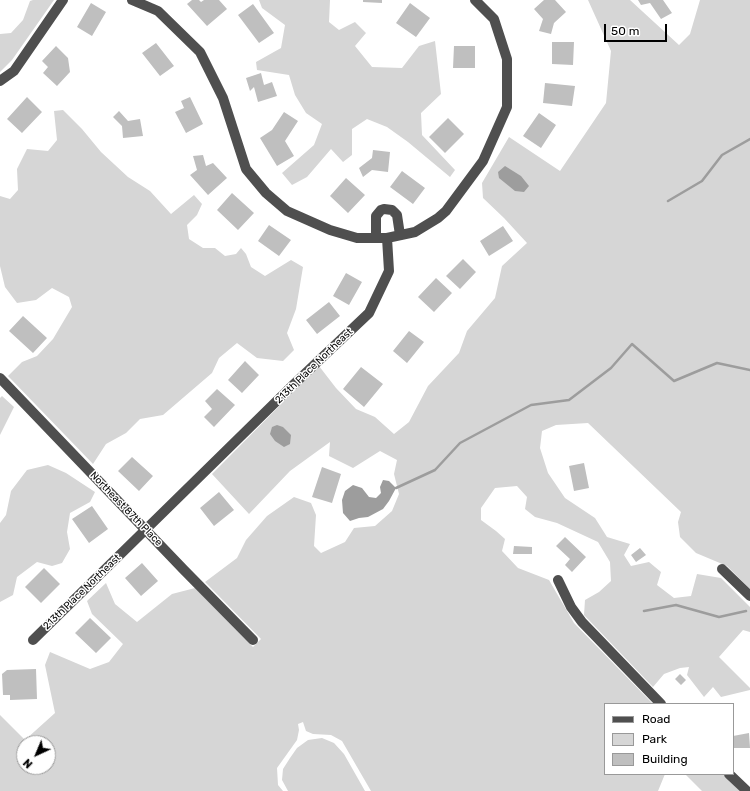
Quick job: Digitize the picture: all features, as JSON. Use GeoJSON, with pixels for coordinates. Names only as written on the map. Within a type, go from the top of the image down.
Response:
{"type":"FeatureCollection","features":[{"type":"Feature","properties":{"kind":"street"},"geometry":{"type":"LineString","coordinates":[[0,81],[14,71],[63,0]]}},
{"type":"Feature","properties":{"kind":"street"},"geometry":{"type":"LineString","coordinates":[[132,0],[158,11],[200,52],[223,98],[246,170],[266,194],[287,211],[330,230],[357,238],[386,238],[415,232],[429,225],[446,211],[483,161],[507,107],[508,59],[494,19],[475,0]]}},
{"type":"Feature","properties":{"kind":"street"},"geometry":{"type":"LineString","coordinates":[[376,238],[376,216],[381,210],[384,209],[392,210],[397,215],[400,235]]}},
{"type":"Feature","properties":{"kind":"street","name":"213th Place Northeast"},"geometry":{"type":"LineString","coordinates":[[33,640],[293,385],[369,313],[389,271],[386,238]]}},
{"type":"Feature","properties":{"kind":"street","name":"Northeast 87th Place"},"geometry":{"type":"LineString","coordinates":[[0,378],[253,640]]}},
{"type":"Feature","properties":{"kind":"street"},"geometry":{"type":"LineString","coordinates":[[722,569],[750,596]]}},
{"type":"Feature","properties":{"kind":"street"},"geometry":{"type":"LineString","coordinates":[[558,580],[571,607],[582,622],[660,703]]}},
{"type":"Feature","properties":{"kind":"street"},"geometry":{"type":"LineString","coordinates":[[730,775],[747,791]]}},
{"type":"Feature","properties":{"kind":"green space"},"geometry":{"type":"Polygon","coordinates":[[[54,0],[12,60],[0,72],[0,34],[11,33],[23,20],[30,1],[54,0]]]}},
{"type":"Feature","properties":{"kind":"green space"},"geometry":{"type":"Polygon","coordinates":[[[259,0],[330,0],[329,22],[339,30],[355,22],[366,33],[355,46],[372,67],[402,68],[419,46],[435,41],[441,94],[421,113],[422,135],[455,170],[450,177],[408,142],[387,127],[367,119],[352,129],[352,155],[343,162],[331,149],[307,177],[292,185],[282,173],[314,145],[322,124],[306,113],[295,95],[289,75],[257,70],[256,62],[281,48],[285,25],[262,8],[259,0]]]}},
{"type":"Feature","properties":{"kind":"green space"},"geometry":{"type":"Polygon","coordinates":[[[588,0],[630,0],[679,45],[690,34],[700,0],[750,0],[750,589],[727,566],[696,553],[680,537],[678,522],[681,512],[588,423],[556,425],[542,431],[540,448],[548,473],[565,498],[595,518],[607,537],[630,544],[624,555],[631,566],[649,562],[661,572],[657,585],[674,598],[691,596],[697,574],[721,578],[750,607],[750,632],[743,630],[719,657],[750,688],[750,690],[721,697],[713,687],[704,697],[687,675],[689,667],[680,668],[664,674],[653,687],[584,615],[585,600],[599,592],[611,581],[610,562],[598,542],[557,523],[535,517],[525,509],[527,497],[517,486],[495,488],[481,508],[481,520],[505,539],[502,551],[518,568],[549,580],[574,623],[652,703],[604,703],[604,775],[665,775],[658,791],[371,791],[342,741],[331,735],[313,734],[306,731],[303,722],[298,724],[299,730],[297,740],[277,768],[278,785],[283,791],[0,791],[0,715],[20,735],[16,735],[16,775],[56,775],[56,735],[31,735],[55,713],[45,665],[50,652],[90,669],[109,662],[123,644],[92,614],[87,601],[106,583],[115,604],[137,622],[172,594],[195,588],[253,647],[261,639],[205,582],[237,558],[246,540],[267,516],[294,497],[311,503],[316,515],[314,546],[321,553],[345,542],[354,528],[375,526],[392,511],[399,494],[394,474],[397,460],[380,451],[353,468],[329,456],[330,442],[290,471],[249,514],[212,474],[319,366],[336,388],[356,409],[375,417],[394,434],[409,422],[428,386],[459,353],[467,331],[495,298],[502,266],[527,243],[483,198],[482,183],[509,137],[560,171],[606,103],[611,51],[588,0]]]}},
{"type":"Feature","properties":{"kind":"green space"},"geometry":{"type":"Polygon","coordinates":[[[63,110],[82,129],[101,152],[128,177],[150,191],[171,214],[194,195],[202,204],[197,215],[187,225],[189,239],[203,248],[215,248],[225,256],[236,254],[241,248],[246,254],[251,267],[265,276],[291,260],[303,267],[296,309],[287,333],[294,350],[283,361],[257,358],[237,343],[219,358],[212,373],[163,415],[140,419],[126,433],[106,444],[93,464],[8,376],[22,362],[37,356],[53,339],[72,307],[69,297],[52,288],[36,300],[17,303],[5,287],[0,266],[0,196],[10,199],[18,190],[17,169],[27,149],[48,151],[57,140],[54,111],[63,110]]]}},
{"type":"Feature","properties":{"kind":"green space"},"geometry":{"type":"Polygon","coordinates":[[[2,396],[14,407],[0,435],[0,398],[2,396]]]}},
{"type":"Feature","properties":{"kind":"green space"},"geometry":{"type":"Polygon","coordinates":[[[48,465],[66,473],[95,492],[90,502],[70,513],[67,532],[70,549],[62,563],[52,566],[37,562],[17,577],[13,595],[0,602],[0,523],[6,515],[11,491],[27,470],[48,465]]]}},
{"type":"Feature","properties":{"kind":"green space"},"geometry":{"type":"Polygon","coordinates":[[[322,738],[334,743],[344,754],[365,791],[288,791],[282,780],[283,769],[290,758],[297,748],[308,740],[322,738]]]}},
{"type":"Feature","properties":{"kind":"green space"},"geometry":{"type":"Polygon","coordinates":[[[686,775],[724,775],[740,791],[702,791],[686,775]]]}},
{"type":"Feature","properties":{"kind":"shaded area"},"geometry":{"type":"Polygon","coordinates":[[[505,166],[521,176],[529,186],[524,192],[515,191],[499,178],[498,172],[505,166]]]}},
{"type":"Feature","properties":{"kind":"shaded area"},"geometry":{"type":"Polygon","coordinates":[[[277,425],[283,427],[291,435],[290,444],[284,447],[275,441],[270,434],[272,427],[277,425]]]}},
{"type":"Feature","properties":{"kind":"shaded area"},"geometry":{"type":"Polygon","coordinates":[[[383,480],[389,481],[396,488],[383,509],[368,517],[350,521],[343,513],[342,500],[345,491],[353,485],[362,488],[369,497],[376,498],[381,493],[380,487],[383,480]]]}},
{"type":"Feature","properties":{"kind":"building"},"geometry":{"type":"Polygon","coordinates":[[[192,0],[199,0],[201,2],[204,0],[219,0],[227,9],[207,26],[187,4],[192,0]]]}},
{"type":"Feature","properties":{"kind":"building"},"geometry":{"type":"Polygon","coordinates":[[[363,0],[382,0],[382,3],[363,2],[363,0]]]}},
{"type":"Feature","properties":{"kind":"building"},"geometry":{"type":"Polygon","coordinates":[[[544,0],[555,0],[566,12],[554,23],[551,34],[539,31],[543,19],[534,9],[544,0]]]}},
{"type":"Feature","properties":{"kind":"building"},"geometry":{"type":"Polygon","coordinates":[[[638,0],[663,0],[672,13],[661,19],[650,3],[641,5],[638,0]]]}},
{"type":"Feature","properties":{"kind":"building"},"geometry":{"type":"Polygon","coordinates":[[[91,3],[106,12],[92,36],[77,27],[91,3]]]}},
{"type":"Feature","properties":{"kind":"building"},"geometry":{"type":"Polygon","coordinates":[[[410,3],[430,18],[416,37],[396,23],[410,3]]]}},
{"type":"Feature","properties":{"kind":"building"},"geometry":{"type":"Polygon","coordinates":[[[253,4],[274,33],[259,43],[238,15],[253,4]]]}},
{"type":"Feature","properties":{"kind":"building"},"geometry":{"type":"Polygon","coordinates":[[[552,42],[574,42],[573,65],[552,64],[552,42]]]}},
{"type":"Feature","properties":{"kind":"building"},"geometry":{"type":"Polygon","coordinates":[[[156,43],[174,66],[160,76],[142,53],[156,43]]]}},
{"type":"Feature","properties":{"kind":"building"},"geometry":{"type":"Polygon","coordinates":[[[56,46],[68,58],[70,72],[57,86],[43,73],[48,67],[42,61],[56,46]]]}},
{"type":"Feature","properties":{"kind":"building"},"geometry":{"type":"Polygon","coordinates":[[[454,46],[475,46],[475,68],[453,68],[454,46]]]}},
{"type":"Feature","properties":{"kind":"building"},"geometry":{"type":"Polygon","coordinates":[[[261,73],[264,85],[272,82],[277,96],[258,102],[254,87],[250,91],[246,78],[261,73]]]}},
{"type":"Feature","properties":{"kind":"building"},"geometry":{"type":"Polygon","coordinates":[[[545,83],[575,86],[572,106],[543,103],[545,83]]]}},
{"type":"Feature","properties":{"kind":"building"},"geometry":{"type":"Polygon","coordinates":[[[27,97],[42,112],[22,133],[7,119],[27,97]]]}},
{"type":"Feature","properties":{"kind":"building"},"geometry":{"type":"Polygon","coordinates":[[[190,97],[203,124],[186,133],[175,112],[184,108],[181,101],[190,97]]]}},
{"type":"Feature","properties":{"kind":"building"},"geometry":{"type":"Polygon","coordinates":[[[119,111],[128,121],[140,119],[143,136],[123,138],[122,126],[113,117],[119,111]]]}},
{"type":"Feature","properties":{"kind":"building"},"geometry":{"type":"Polygon","coordinates":[[[284,112],[298,121],[285,141],[294,156],[277,166],[260,138],[272,130],[284,112]]]}},
{"type":"Feature","properties":{"kind":"building"},"geometry":{"type":"Polygon","coordinates":[[[539,113],[556,125],[541,148],[523,136],[539,113]]]}},
{"type":"Feature","properties":{"kind":"building"},"geometry":{"type":"Polygon","coordinates":[[[448,118],[464,134],[445,153],[429,137],[448,118]]]}},
{"type":"Feature","properties":{"kind":"building"},"geometry":{"type":"Polygon","coordinates":[[[373,150],[390,152],[388,172],[372,170],[363,177],[359,168],[372,158],[373,150]]]}},
{"type":"Feature","properties":{"kind":"building"},"geometry":{"type":"Polygon","coordinates":[[[203,155],[206,166],[213,163],[227,178],[208,195],[190,175],[197,170],[193,156],[203,155]]]}},
{"type":"Feature","properties":{"kind":"building"},"geometry":{"type":"Polygon","coordinates":[[[402,171],[425,188],[413,204],[390,187],[402,171]]]}},
{"type":"Feature","properties":{"kind":"building"},"geometry":{"type":"Polygon","coordinates":[[[346,178],[365,195],[348,213],[330,196],[346,178]]]}},
{"type":"Feature","properties":{"kind":"building"},"geometry":{"type":"Polygon","coordinates":[[[232,193],[254,213],[238,230],[217,210],[232,193]]]}},
{"type":"Feature","properties":{"kind":"building"},"geometry":{"type":"Polygon","coordinates":[[[269,225],[291,240],[279,256],[258,241],[269,225]]]}},
{"type":"Feature","properties":{"kind":"building"},"geometry":{"type":"Polygon","coordinates":[[[503,226],[513,241],[489,256],[480,241],[503,226]]]}},
{"type":"Feature","properties":{"kind":"building"},"geometry":{"type":"Polygon","coordinates":[[[463,259],[476,272],[460,289],[446,276],[463,259]]]}},
{"type":"Feature","properties":{"kind":"building"},"geometry":{"type":"Polygon","coordinates":[[[346,273],[362,282],[349,305],[333,296],[346,273]]]}},
{"type":"Feature","properties":{"kind":"building"},"geometry":{"type":"Polygon","coordinates":[[[436,278],[452,293],[434,312],[418,297],[436,278]]]}},
{"type":"Feature","properties":{"kind":"building"},"geometry":{"type":"Polygon","coordinates":[[[329,302],[340,316],[317,334],[306,320],[329,302]]]}},
{"type":"Feature","properties":{"kind":"building"},"geometry":{"type":"Polygon","coordinates":[[[23,316],[47,338],[33,353],[9,331],[23,316]]]}},
{"type":"Feature","properties":{"kind":"building"},"geometry":{"type":"Polygon","coordinates":[[[409,331],[424,342],[407,363],[393,351],[409,331]]]}},
{"type":"Feature","properties":{"kind":"building"},"geometry":{"type":"Polygon","coordinates":[[[245,361],[259,375],[242,393],[228,380],[245,361]]]}},
{"type":"Feature","properties":{"kind":"building"},"geometry":{"type":"Polygon","coordinates":[[[361,367],[383,384],[364,407],[343,389],[361,367]]]}},
{"type":"Feature","properties":{"kind":"building"},"geometry":{"type":"Polygon","coordinates":[[[217,389],[235,405],[214,427],[204,417],[212,409],[205,401],[217,389]]]}},
{"type":"Feature","properties":{"kind":"building"},"geometry":{"type":"Polygon","coordinates":[[[132,457],[153,476],[139,491],[118,471],[132,457]]]}},
{"type":"Feature","properties":{"kind":"building"},"geometry":{"type":"Polygon","coordinates":[[[584,463],[589,488],[574,491],[569,466],[584,463]]]}},
{"type":"Feature","properties":{"kind":"building"},"geometry":{"type":"Polygon","coordinates":[[[322,467],[341,474],[332,503],[312,497],[322,467]]]}},
{"type":"Feature","properties":{"kind":"building"},"geometry":{"type":"Polygon","coordinates":[[[219,492],[234,510],[214,526],[200,508],[219,492]]]}},
{"type":"Feature","properties":{"kind":"building"},"geometry":{"type":"Polygon","coordinates":[[[92,506],[108,529],[89,543],[72,519],[92,506]]]}},
{"type":"Feature","properties":{"kind":"building"},"geometry":{"type":"Polygon","coordinates":[[[565,537],[586,557],[572,572],[565,565],[570,559],[556,546],[565,537]]]}},
{"type":"Feature","properties":{"kind":"building"},"geometry":{"type":"Polygon","coordinates":[[[514,546],[532,547],[532,554],[513,554],[514,546]]]}},
{"type":"Feature","properties":{"kind":"building"},"geometry":{"type":"Polygon","coordinates":[[[640,548],[646,555],[636,562],[631,555],[640,548]]]}},
{"type":"Feature","properties":{"kind":"building"},"geometry":{"type":"Polygon","coordinates":[[[142,563],[158,581],[141,596],[125,578],[142,563]]]}},
{"type":"Feature","properties":{"kind":"building"},"geometry":{"type":"Polygon","coordinates":[[[44,568],[60,584],[41,603],[25,587],[44,568]]]}},
{"type":"Feature","properties":{"kind":"building"},"geometry":{"type":"Polygon","coordinates":[[[90,618],[111,638],[96,653],[75,633],[90,618]]]}},
{"type":"Feature","properties":{"kind":"building"},"geometry":{"type":"Polygon","coordinates":[[[36,669],[37,699],[10,700],[10,695],[3,695],[2,674],[7,670],[36,669]]]}},
{"type":"Feature","properties":{"kind":"building"},"geometry":{"type":"Polygon","coordinates":[[[680,674],[686,680],[681,685],[675,679],[680,674]]]}},
{"type":"Feature","properties":{"kind":"building"},"geometry":{"type":"Polygon","coordinates":[[[749,733],[750,748],[734,748],[734,736],[749,733]]]}},
{"type":"Feature","properties":{"kind":"waterway"},"geometry":{"type":"LineString","coordinates":[[668,201],[702,181],[722,155],[750,139]]}},
{"type":"Feature","properties":{"kind":"waterway"},"geometry":{"type":"LineString","coordinates":[[396,488],[435,470],[460,443],[531,405],[569,400],[611,368],[632,344],[674,381],[717,363],[750,370]]}},
{"type":"Feature","properties":{"kind":"waterway"},"geometry":{"type":"LineString","coordinates":[[644,611],[676,605],[719,617],[746,611]]}}]}
